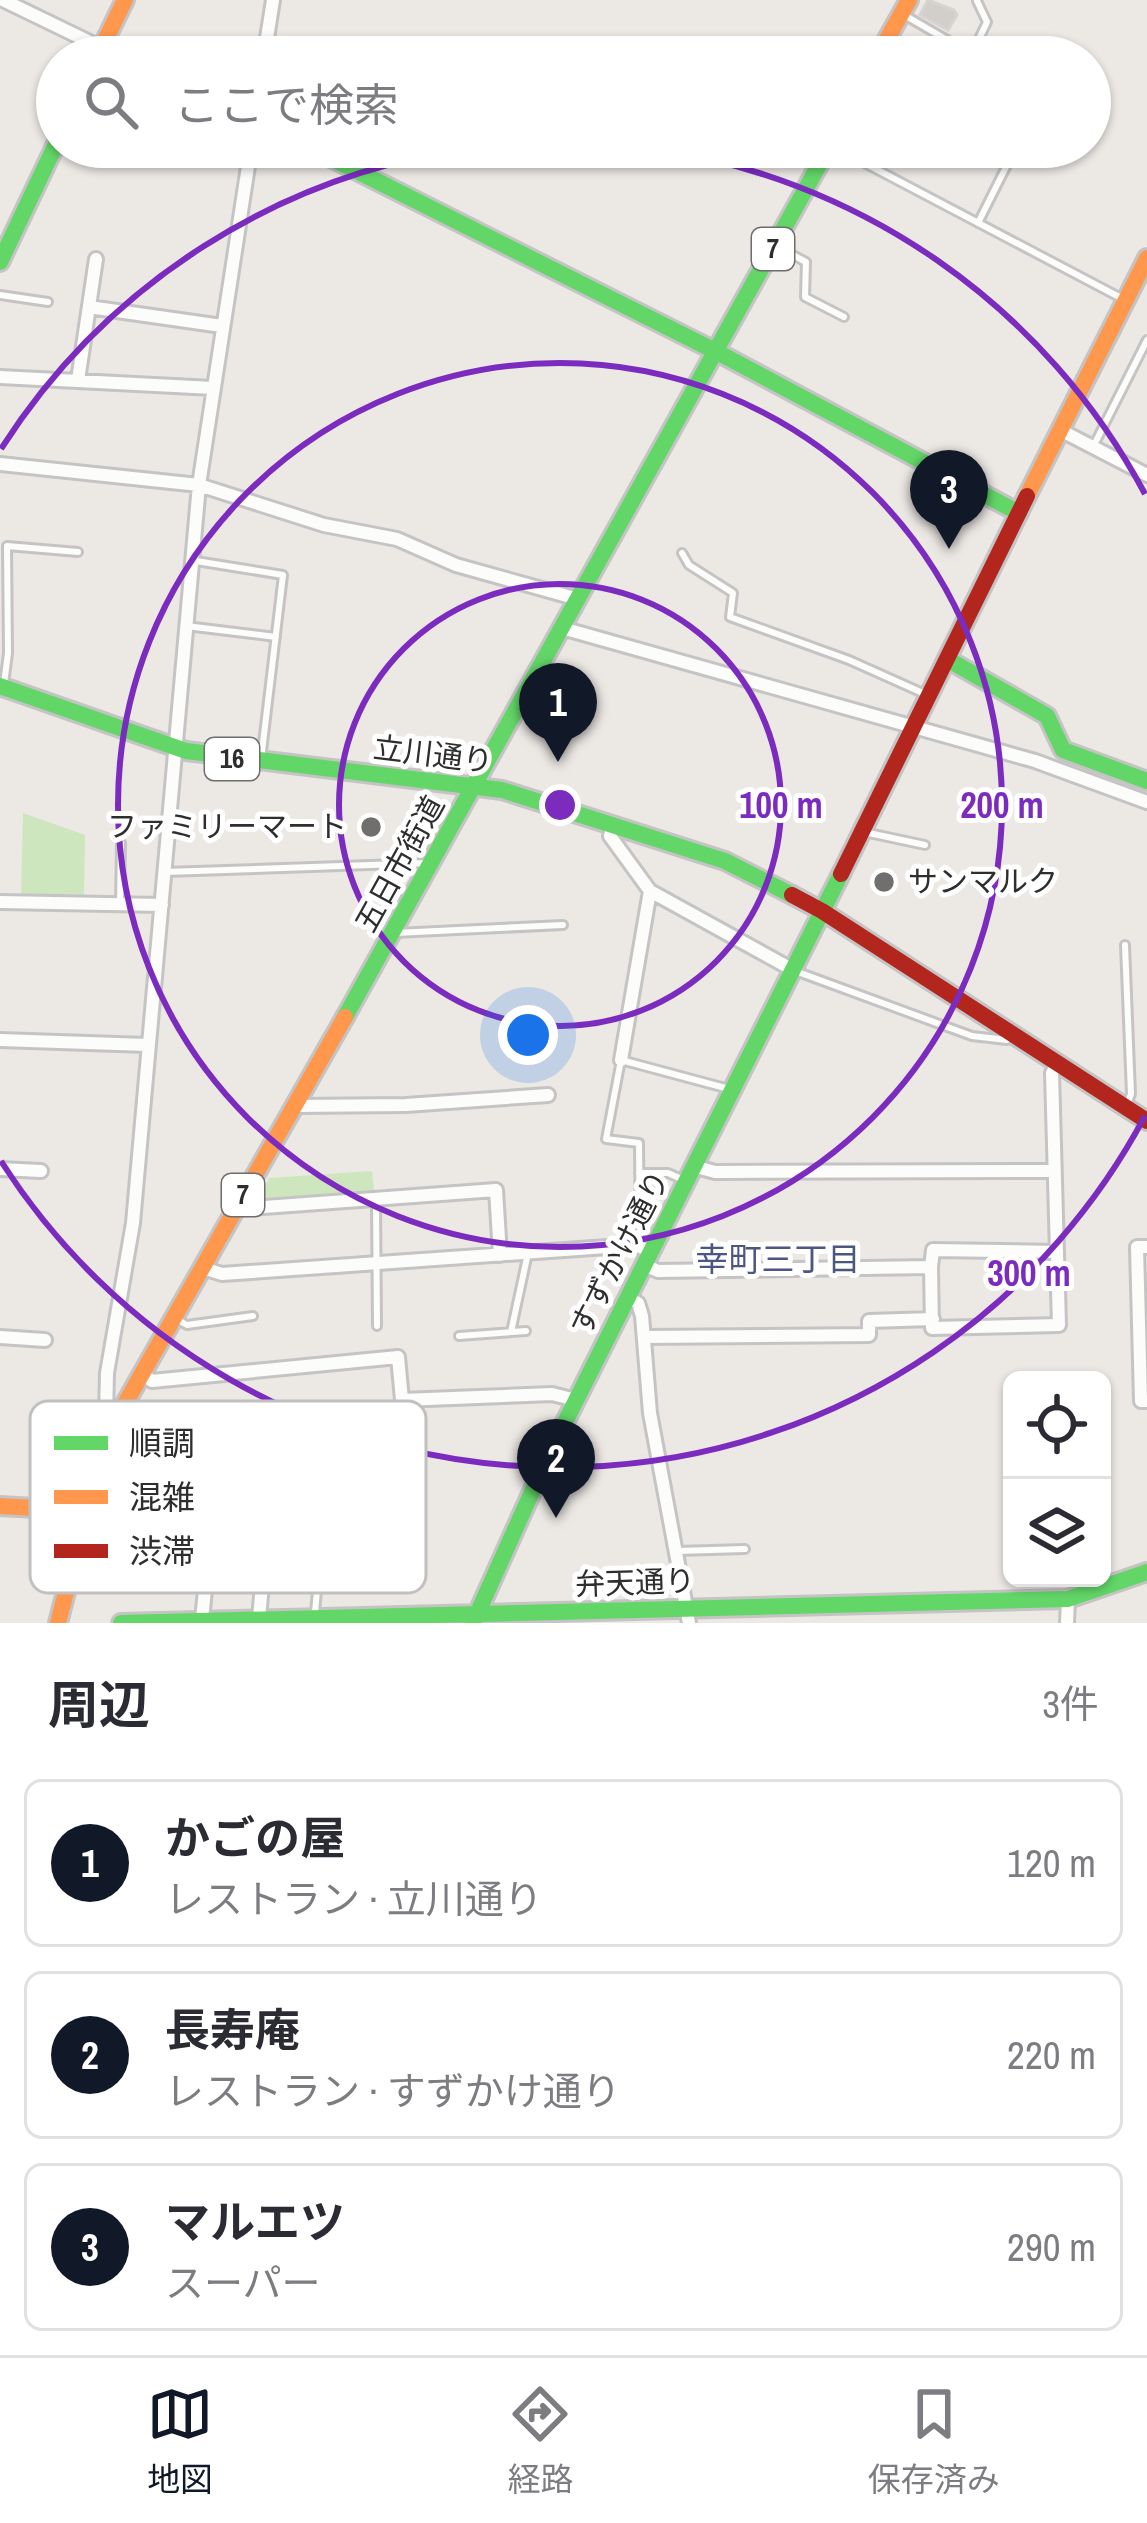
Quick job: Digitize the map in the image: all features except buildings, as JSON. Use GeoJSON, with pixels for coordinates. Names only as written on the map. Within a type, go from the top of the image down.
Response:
{"type":"FeatureCollection","features":[{"type":"Feature","properties":{"kind":"street"},"geometry":{"type":"LineString","coordinates":[[107,36],[124,0]]}},
{"type":"Feature","properties":{"kind":"street"},"geometry":{"type":"LineString","coordinates":[[268,36],[273,0]]}},
{"type":"Feature","properties":{"kind":"street"},"geometry":{"type":"LineString","coordinates":[[9,1],[71,36]]}},
{"type":"Feature","properties":{"kind":"street"},"geometry":{"type":"LineString","coordinates":[[889,36],[905,7]]}},
{"type":"Feature","properties":{"kind":"street"},"geometry":{"type":"LineString","coordinates":[[0,262],[45,168]]}},
{"type":"Feature","properties":{"kind":"street"},"geometry":{"type":"LineString","coordinates":[[105,1401],[133,1223],[200,485],[248,168]]}},
{"type":"Feature","properties":{"kind":"street"},"geometry":{"type":"LineString","coordinates":[[351,168],[717,352],[1019,513]]}},
{"type":"Feature","properties":{"kind":"street","name":"五日市街道"},"geometry":{"type":"LineString","coordinates":[[127,1401],[819,168]]}},
{"type":"Feature","properties":{"kind":"street","name":"すずかけ通り"},"geometry":{"type":"LineString","coordinates":[[475,1619],[645,1254],[795,971],[1147,258]]}},
{"type":"Feature","properties":{"kind":"street"},"geometry":{"type":"LineString","coordinates":[[79,380],[96,259]]}},
{"type":"Feature","properties":{"kind":"street"},"geometry":{"type":"LineString","coordinates":[[89,307],[222,326]]}},
{"type":"Feature","properties":{"kind":"street"},"geometry":{"type":"LineString","coordinates":[[0,377],[213,388]]}},
{"type":"Feature","properties":{"kind":"street"},"geometry":{"type":"LineString","coordinates":[[1060,430],[1146,473]]}},
{"type":"Feature","properties":{"kind":"street"},"geometry":{"type":"LineString","coordinates":[[0,464],[200,485],[324,524],[397,539],[456,565],[578,599]]}},
{"type":"Feature","properties":{"kind":"street"},"geometry":{"type":"LineString","coordinates":[[562,628],[1035,761],[1147,802]]}},
{"type":"Feature","properties":{"kind":"street"},"geometry":{"type":"LineString","coordinates":[[947,658],[1047,716],[1063,750],[1147,781]]}},
{"type":"Feature","properties":{"kind":"street","name":"立川通り"},"geometry":{"type":"LineString","coordinates":[[2,687],[178,748],[260,764],[502,790],[749,871],[822,910],[1147,1121]]}},
{"type":"Feature","properties":{"kind":"street"},"geometry":{"type":"LineString","coordinates":[[613,824],[610,836],[650,891],[795,971]]}},
{"type":"Feature","properties":{"kind":"street"},"geometry":{"type":"LineString","coordinates":[[621,1060],[650,891]]}},
{"type":"Feature","properties":{"kind":"street"},"geometry":{"type":"LineString","coordinates":[[0,902],[162,905]]}},
{"type":"Feature","properties":{"kind":"street"},"geometry":{"type":"LineString","coordinates":[[0,1040],[147,1045]]}},
{"type":"Feature","properties":{"kind":"street"},"geometry":{"type":"LineString","coordinates":[[1057,1252],[933,1250],[932,1328],[1059,1325],[1057,1252],[1054,1171],[1052,1073],[1058,1063]]}},
{"type":"Feature","properties":{"kind":"street"},"geometry":{"type":"LineString","coordinates":[[294,1106],[406,1106],[548,1095]]}},
{"type":"Feature","properties":{"kind":"street"},"geometry":{"type":"LineString","coordinates":[[0,1169],[41,1171]]}},
{"type":"Feature","properties":{"kind":"street"},"geometry":{"type":"LineString","coordinates":[[690,1174],[1054,1171]]}},
{"type":"Feature","properties":{"kind":"street"},"geometry":{"type":"LineString","coordinates":[[239,1202],[251,1208],[496,1190],[500,1255]]}},
{"type":"Feature","properties":{"kind":"street"},"geometry":{"type":"LineString","coordinates":[[1147,1247],[1137,1247],[1141,1401],[1147,1401]]}},
{"type":"Feature","properties":{"kind":"street"},"geometry":{"type":"LineString","coordinates":[[203,1268],[222,1274],[528,1253],[645,1254],[658,1270],[931,1267]]}},
{"type":"Feature","properties":{"kind":"street"},"geometry":{"type":"LineString","coordinates":[[628,1298],[638,1303],[650,1413],[688,1616]]}},
{"type":"Feature","properties":{"kind":"street"},"geometry":{"type":"LineString","coordinates":[[644,1337],[869,1335],[868,1321],[933,1318]]}},
{"type":"Feature","properties":{"kind":"street"},"geometry":{"type":"LineString","coordinates":[[0,1337],[45,1340]]}},
{"type":"Feature","properties":{"kind":"street"},"geometry":{"type":"LineString","coordinates":[[142,1374],[152,1381],[398,1358],[402,1400],[552,1394],[576,1400]]}},
{"type":"Feature","properties":{"kind":"street"},"geometry":{"type":"LineString","coordinates":[[0,1506],[30,1508]]}},
{"type":"Feature","properties":{"kind":"street"},"geometry":{"type":"LineString","coordinates":[[1147,1559],[1147,1572]]}},
{"type":"Feature","properties":{"kind":"street","name":"弁天通り"},"geometry":{"type":"LineString","coordinates":[[121,1623],[314,1616],[688,1616],[1068,1599],[1147,1572]]}},
{"type":"Feature","properties":{"kind":"street","name":"五日市街道"},"geometry":{"type":"LineString","coordinates":[[58,1623],[66,1593]]}},
{"type":"Feature","properties":{"kind":"street"},"geometry":{"type":"LineString","coordinates":[[202,1620],[205,1593]]}},
{"type":"Feature","properties":{"kind":"street"},"geometry":{"type":"LineString","coordinates":[[259,1618],[261,1593]]}},
{"type":"Feature","properties":{"kind":"street"},"geometry":{"type":"LineString","coordinates":[[1067,1623],[1068,1599]]}},
{"type":"Feature","properties":{"kind":"lane"},"geometry":{"type":"LineString","coordinates":[[977,1],[987,22],[981,36]]}},
{"type":"Feature","properties":{"kind":"lane"},"geometry":{"type":"LineString","coordinates":[[905,7],[945,36]]}},
{"type":"Feature","properties":{"kind":"lane"},"geometry":{"type":"LineString","coordinates":[[872,168],[1126,301]]}},
{"type":"Feature","properties":{"kind":"lane"},"geometry":{"type":"LineString","coordinates":[[979,223],[1006,168]]}},
{"type":"Feature","properties":{"kind":"lane"},"geometry":{"type":"LineString","coordinates":[[775,245],[806,262],[805,297],[844,317]]}},
{"type":"Feature","properties":{"kind":"lane"},"geometry":{"type":"LineString","coordinates":[[0,295],[48,302]]}},
{"type":"Feature","properties":{"kind":"lane"},"geometry":{"type":"LineString","coordinates":[[1093,447],[1147,340]]}},
{"type":"Feature","properties":{"kind":"lane"},"geometry":{"type":"LineString","coordinates":[[2,687],[8,653],[7,546],[78,552]]}},
{"type":"Feature","properties":{"kind":"lane"},"geometry":{"type":"LineString","coordinates":[[682,553],[689,565],[733,593],[730,617],[849,660],[928,696]]}},
{"type":"Feature","properties":{"kind":"lane"},"geometry":{"type":"LineString","coordinates":[[192,560],[283,575],[260,764]]}},
{"type":"Feature","properties":{"kind":"lane"},"geometry":{"type":"LineString","coordinates":[[186,626],[276,637]]}},
{"type":"Feature","properties":{"kind":"lane"},"geometry":{"type":"LineString","coordinates":[[861,831],[925,845]]}},
{"type":"Feature","properties":{"kind":"lane"},"geometry":{"type":"LineString","coordinates":[[120,904],[121,843]]}},
{"type":"Feature","properties":{"kind":"lane"},"geometry":{"type":"LineString","coordinates":[[165,872],[431,863]]}},
{"type":"Feature","properties":{"kind":"lane"},"geometry":{"type":"LineString","coordinates":[[392,933],[563,925]]}},
{"type":"Feature","properties":{"kind":"lane"},"geometry":{"type":"LineString","coordinates":[[1125,944],[1131,1094],[1126,1107]]}},
{"type":"Feature","properties":{"kind":"lane"},"geometry":{"type":"LineString","coordinates":[[795,971],[971,1036],[1024,1042]]}},
{"type":"Feature","properties":{"kind":"lane"},"geometry":{"type":"LineString","coordinates":[[645,1254],[639,1143],[606,1139],[621,1060],[731,1090]]}},
{"type":"Feature","properties":{"kind":"lane"},"geometry":{"type":"LineString","coordinates":[[639,1174],[690,1174]]}},
{"type":"Feature","properties":{"kind":"lane"},"geometry":{"type":"LineString","coordinates":[[376,1199],[377,1326]]}},
{"type":"Feature","properties":{"kind":"lane"},"geometry":{"type":"LineString","coordinates":[[511,1332],[528,1253]]}},
{"type":"Feature","properties":{"kind":"lane"},"geometry":{"type":"LineString","coordinates":[[175,1318],[187,1325],[253,1316]]}},
{"type":"Feature","properties":{"kind":"lane"},"geometry":{"type":"LineString","coordinates":[[459,1336],[526,1331]]}},
{"type":"Feature","properties":{"kind":"lane"},"geometry":{"type":"LineString","coordinates":[[677,1551],[745,1549]]}},
{"type":"Feature","properties":{"kind":"lane"},"geometry":{"type":"LineString","coordinates":[[314,1616],[316,1593]]}},
{"type":"Feature","properties":{"kind":"green space"},"geometry":{"type":"Polygon","coordinates":[[[23,813],[85,835],[84,897],[21,896],[23,813]]]}},
{"type":"Feature","properties":{"kind":"green space"},"geometry":{"type":"Polygon","coordinates":[[[372,1171],[374,1191],[260,1200],[269,1178],[372,1171]]]}},
{"type":"Feature","properties":{"kind":"traffic: fast"},"geometry":{"type":"LineString","coordinates":[[0,262],[45,168]]}},
{"type":"Feature","properties":{"kind":"traffic: fast"},"geometry":{"type":"LineString","coordinates":[[351,168],[717,352],[1019,513]]}},
{"type":"Feature","properties":{"kind":"traffic: fast"},"geometry":{"type":"LineString","coordinates":[[345,1017],[817,168]]}},
{"type":"Feature","properties":{"kind":"traffic: fast"},"geometry":{"type":"LineString","coordinates":[[947,659],[1047,716],[1063,750],[1147,781]]}},
{"type":"Feature","properties":{"kind":"traffic: fast"},"geometry":{"type":"LineString","coordinates":[[0,686],[186,751],[502,790],[725,861],[792,895]]}},
{"type":"Feature","properties":{"kind":"traffic: fast"},"geometry":{"type":"LineString","coordinates":[[473,1623],[549,1454],[841,874]]}},
{"type":"Feature","properties":{"kind":"traffic: fast"},"geometry":{"type":"LineString","coordinates":[[121,1623],[1068,1599],[1147,1572]]}},
{"type":"Feature","properties":{"kind":"traffic: slow"},"geometry":{"type":"LineString","coordinates":[[107,36],[125,0]]}},
{"type":"Feature","properties":{"kind":"traffic: slow"},"geometry":{"type":"LineString","coordinates":[[889,36],[909,0]]}},
{"type":"Feature","properties":{"kind":"traffic: slow"},"geometry":{"type":"LineString","coordinates":[[1027,496],[1147,258]]}},
{"type":"Feature","properties":{"kind":"traffic: slow"},"geometry":{"type":"LineString","coordinates":[[127,1401],[345,1017]]}},
{"type":"Feature","properties":{"kind":"traffic: slow"},"geometry":{"type":"LineString","coordinates":[[0,1506],[30,1508]]}},
{"type":"Feature","properties":{"kind":"traffic: slow"},"geometry":{"type":"LineString","coordinates":[[58,1623],[66,1593]]}},
{"type":"Feature","properties":{"kind":"traffic: jam"},"geometry":{"type":"LineString","coordinates":[[841,874],[1027,496]]}},
{"type":"Feature","properties":{"kind":"traffic: jam"},"geometry":{"type":"LineString","coordinates":[[792,895],[1147,1121]]}},
{"type":"Feature","properties":{"kind":"place","name":"マルエツ"},"geometry":{"type":"Point","coordinates":[949,549]}},
{"type":"Feature","properties":{"kind":"place","name":"かごの屋"},"geometry":{"type":"Point","coordinates":[558,762]}},
{"type":"Feature","properties":{"kind":"place","name":"ファミリーマート"},"geometry":{"type":"Point","coordinates":[371,827]}},
{"type":"Feature","properties":{"kind":"place","name":"サンマルク"},"geometry":{"type":"Point","coordinates":[884,882]}},
{"type":"Feature","properties":{"kind":"place","name":"長寿庵"},"geometry":{"type":"Point","coordinates":[556,1518]}},
{"type":"Feature","properties":{"kind":"district","name":"幸町三丁目"},"geometry":{"type":"Point","coordinates":[778,1259]}}]}
